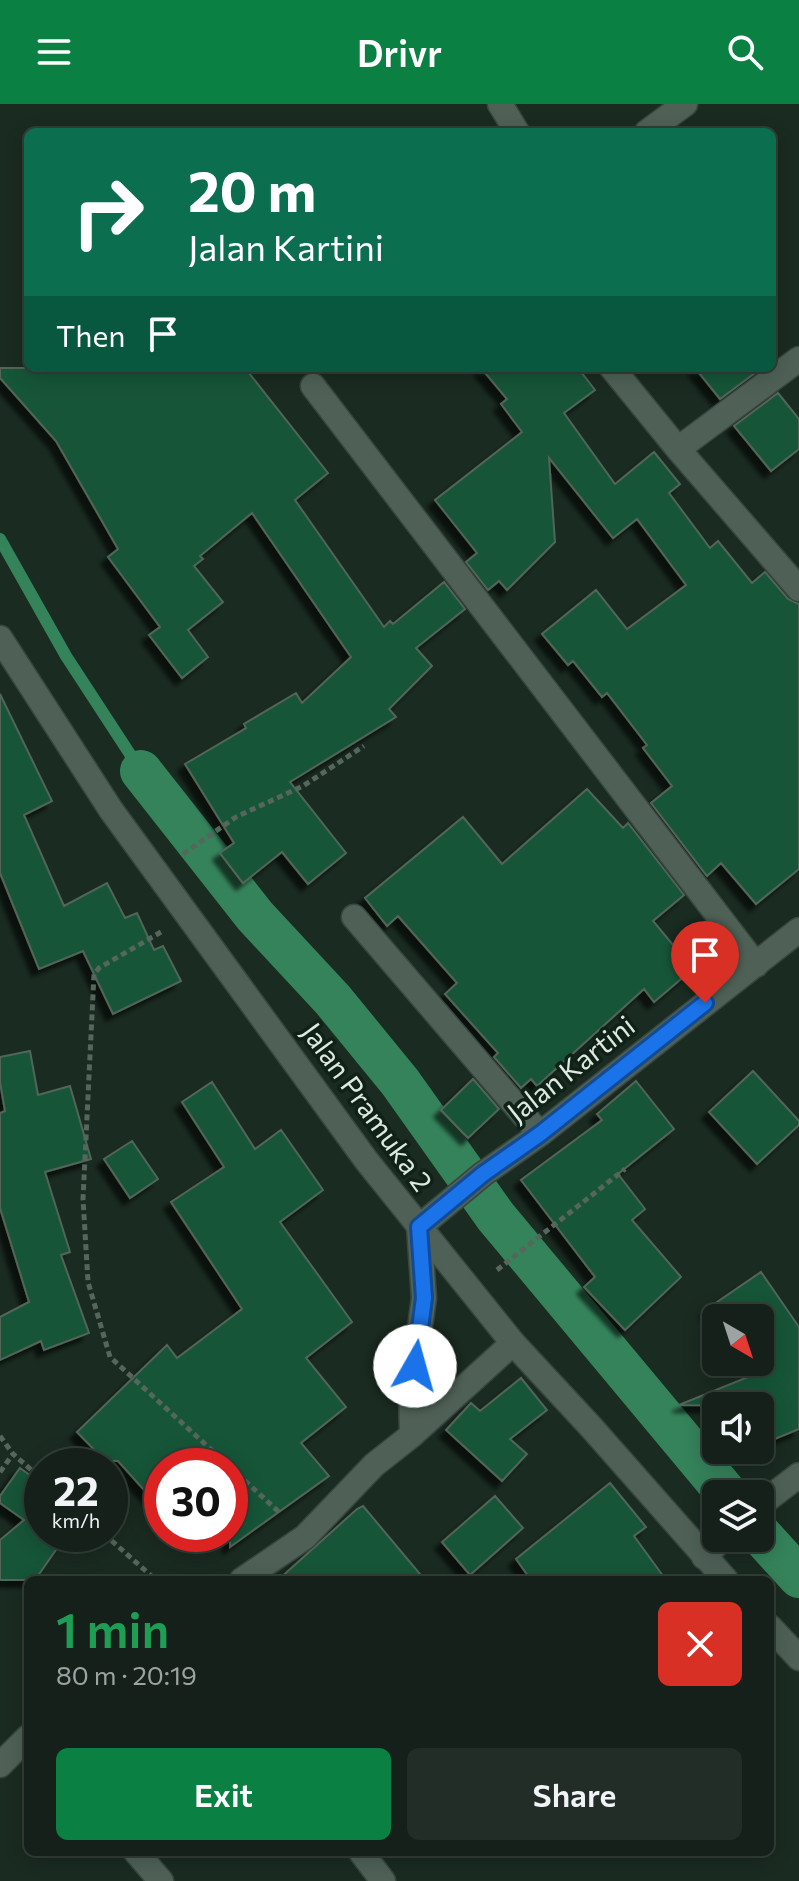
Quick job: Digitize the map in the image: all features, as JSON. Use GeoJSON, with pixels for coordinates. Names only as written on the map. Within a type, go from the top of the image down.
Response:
{"type":"FeatureCollection","features":[{"type":"Feature","properties":{"kind":"street"},"geometry":{"type":"LineString","coordinates":[[500,104],[515,128]]}},
{"type":"Feature","properties":{"kind":"street"},"geometry":{"type":"LineString","coordinates":[[652,128],[685,104]]}},
{"type":"Feature","properties":{"kind":"street"},"geometry":{"type":"LineString","coordinates":[[678,449],[799,359]]}},
{"type":"Feature","properties":{"kind":"street"},"geometry":{"type":"LineString","coordinates":[[615,372],[799,589]]}},
{"type":"Feature","properties":{"kind":"street"},"geometry":{"type":"LineString","coordinates":[[313,386],[756,965]]}},
{"type":"Feature","properties":{"kind":"street","name":"Jalan Pramuka 2"},"geometry":{"type":"LineString","coordinates":[[0,638],[111,810],[366,1160],[425,1222],[513,1343],[722,1576]]}},
{"type":"Feature","properties":{"kind":"street"},"geometry":{"type":"LineString","coordinates":[[354,917],[540,1134]]}},
{"type":"Feature","properties":{"kind":"street","name":"Jalan Kartini"},"geometry":{"type":"LineString","coordinates":[[425,1222],[799,930]]}},
{"type":"Feature","properties":{"kind":"street"},"geometry":{"type":"LineString","coordinates":[[412,1435],[411,1391],[424,1298],[425,1222]]}},
{"type":"Feature","properties":{"kind":"street"},"geometry":{"type":"LineString","coordinates":[[248,1576],[305,1537],[374,1465],[412,1435],[513,1343]]}},
{"type":"Feature","properties":{"kind":"street"},"geometry":{"type":"LineString","coordinates":[[774,1494],[799,1475]]}},
{"type":"Feature","properties":{"kind":"street"},"geometry":{"type":"LineString","coordinates":[[704,1557],[709,1552]]}},
{"type":"Feature","properties":{"kind":"street"},"geometry":{"type":"LineString","coordinates":[[774,1631],[799,1658]]}},
{"type":"Feature","properties":{"kind":"street"},"geometry":{"type":"LineString","coordinates":[[0,1765],[24,1741]]}},
{"type":"Feature","properties":{"kind":"street"},"geometry":{"type":"LineString","coordinates":[[139,1856],[161,1881]]}},
{"type":"Feature","properties":{"kind":"street"},"geometry":{"type":"LineString","coordinates":[[364,1856],[383,1881]]}},
{"type":"Feature","properties":{"kind":"path"},"geometry":{"type":"LineString","coordinates":[[183,853],[236,817],[303,786],[364,746]]}},
{"type":"Feature","properties":{"kind":"path"},"geometry":{"type":"LineString","coordinates":[[187,917],[99,968],[94,974],[83,1199],[88,1282],[110,1357],[210,1448]]}},
{"type":"Feature","properties":{"kind":"path"},"geometry":{"type":"LineString","coordinates":[[499,1268],[625,1169]]}},
{"type":"Feature","properties":{"kind":"path"},"geometry":{"type":"LineString","coordinates":[[0,1436],[24,1463]]}},
{"type":"Feature","properties":{"kind":"path"},"geometry":{"type":"LineString","coordinates":[[0,1472],[13,1454]]}},
{"type":"Feature","properties":{"kind":"path"},"geometry":{"type":"LineString","coordinates":[[248,1483],[305,1537]]}},
{"type":"Feature","properties":{"kind":"path"},"geometry":{"type":"LineString","coordinates":[[124,1552],[151,1576]]}},
{"type":"Feature","properties":{"kind":"building"},"geometry":{"type":"Polygon","coordinates":[[[0,368],[24,368],[24,372],[248,372],[328,473],[295,500],[384,627],[390,621],[393,624],[444,582],[465,609],[416,648],[432,666],[389,709],[396,717],[290,782],[346,853],[308,884],[282,852],[243,883],[220,853],[234,843],[185,764],[246,728],[244,724],[296,693],[302,703],[351,657],[252,513],[200,556],[203,559],[194,566],[223,602],[188,630],[208,657],[182,678],[149,635],[160,627],[108,557],[118,549],[56,441],[0,378],[0,368]]]}},
{"type":"Feature","properties":{"kind":"building"},"geometry":{"type":"Polygon","coordinates":[[[484,372],[581,372],[595,390],[564,413],[615,484],[654,452],[680,484],[669,493],[710,548],[718,541],[752,583],[765,572],[788,599],[799,604],[799,869],[756,904],[721,863],[707,876],[651,803],[672,786],[643,748],[647,745],[607,693],[602,697],[573,661],[568,665],[542,634],[596,590],[627,629],[686,585],[637,519],[613,538],[549,458],[555,542],[507,590],[499,581],[488,590],[466,562],[477,553],[435,500],[522,432],[501,404],[507,399],[484,372]]]}},
{"type":"Feature","properties":{"kind":"building"},"geometry":{"type":"Polygon","coordinates":[[[698,372],[756,372],[720,399],[698,372]]]}},
{"type":"Feature","properties":{"kind":"building"},"geometry":{"type":"Polygon","coordinates":[[[778,393],[799,419],[799,449],[771,471],[734,426],[778,393]]]}},
{"type":"Feature","properties":{"kind":"building"},"geometry":{"type":"Polygon","coordinates":[[[0,694],[52,801],[24,815],[64,906],[107,883],[125,918],[137,913],[154,950],[163,946],[181,981],[113,1014],[83,951],[39,969],[0,873],[0,694]]]}},
{"type":"Feature","properties":{"kind":"building"},"geometry":{"type":"Polygon","coordinates":[[[587,789],[623,828],[628,823],[684,895],[653,921],[693,969],[654,1002],[644,989],[537,1086],[531,1079],[521,1088],[494,1057],[498,1053],[445,994],[457,983],[398,916],[387,926],[365,898],[463,817],[502,864],[587,789]]]}},
{"type":"Feature","properties":{"kind":"building"},"geometry":{"type":"Polygon","coordinates":[[[30,1051],[38,1095],[70,1086],[91,1159],[45,1172],[70,1252],[61,1255],[89,1333],[44,1350],[41,1341],[0,1360],[0,1317],[29,1302],[0,1208],[0,1113],[5,1111],[0,1057],[30,1051]]]}},
{"type":"Feature","properties":{"kind":"building"},"geometry":{"type":"Polygon","coordinates":[[[753,1071],[799,1121],[799,1125],[757,1164],[709,1112],[753,1071]]]}},
{"type":"Feature","properties":{"kind":"building"},"geometry":{"type":"Polygon","coordinates":[[[473,1079],[499,1109],[468,1138],[441,1110],[473,1079]]]}},
{"type":"Feature","properties":{"kind":"building"},"geometry":{"type":"Polygon","coordinates":[[[636,1081],[674,1129],[618,1174],[645,1209],[632,1220],[681,1277],[625,1330],[584,1287],[595,1277],[521,1180],[602,1120],[597,1114],[636,1081]]]}},
{"type":"Feature","properties":{"kind":"building"},"geometry":{"type":"Polygon","coordinates":[[[212,1082],[255,1149],[281,1130],[323,1190],[280,1222],[352,1322],[306,1358],[346,1407],[301,1443],[329,1476],[248,1534],[248,1448],[144,1448],[144,1490],[128,1472],[128,1448],[92,1448],[77,1432],[167,1345],[177,1358],[242,1309],[171,1202],[224,1167],[182,1102],[212,1082]]]}},
{"type":"Feature","properties":{"kind":"building"},"geometry":{"type":"Polygon","coordinates":[[[132,1141],[158,1179],[130,1198],[104,1159],[132,1141]]]}},
{"type":"Feature","properties":{"kind":"building"},"geometry":{"type":"Polygon","coordinates":[[[761,1272],[799,1327],[799,1429],[774,1439],[774,1392],[711,1392],[751,1376],[774,1376],[774,1304],[714,1304],[761,1272]]]}},
{"type":"Feature","properties":{"kind":"building"},"geometry":{"type":"Polygon","coordinates":[[[521,1378],[547,1410],[510,1439],[527,1454],[502,1481],[446,1430],[471,1403],[480,1411],[521,1378]]]}},
{"type":"Feature","properties":{"kind":"building"},"geometry":{"type":"Polygon","coordinates":[[[702,1396],[702,1405],[679,1405],[702,1396]]]}},
{"type":"Feature","properties":{"kind":"building"},"geometry":{"type":"Polygon","coordinates":[[[20,1468],[24,1471],[24,1520],[0,1503],[0,1496],[20,1468]]]}},
{"type":"Feature","properties":{"kind":"building"},"geometry":{"type":"Polygon","coordinates":[[[610,1483],[646,1527],[634,1536],[663,1576],[528,1576],[516,1559],[610,1483]]]}},
{"type":"Feature","properties":{"kind":"building"},"geometry":{"type":"Polygon","coordinates":[[[495,1496],[523,1528],[470,1575],[442,1542],[495,1496]]]}},
{"type":"Feature","properties":{"kind":"building"},"geometry":{"type":"Polygon","coordinates":[[[363,1506],[422,1576],[282,1576],[363,1506]]]}},
{"type":"Feature","properties":{"kind":"building"},"geometry":{"type":"Polygon","coordinates":[[[24,1520],[24,1552],[54,1552],[38,1576],[24,1576],[24,1580],[0,1580],[0,1540],[24,1520]]]}},
{"type":"Feature","properties":{"kind":"waterway"},"geometry":{"type":"LineString","coordinates":[[0,539],[66,656],[141,771]]}},
{"type":"Feature","properties":{"kind":"waterway"},"geometry":{"type":"LineString","coordinates":[[141,771],[255,916],[333,1000],[400,1082],[496,1217],[715,1480]]}},
{"type":"Feature","properties":{"kind":"waterway"},"geometry":{"type":"LineString","coordinates":[[774,1549],[799,1577]]}},
{"type":"Feature","properties":{"kind":"route"},"geometry":{"type":"LineString","coordinates":[[415,1366],[424,1298],[419,1227],[705,1003]]}}]}
